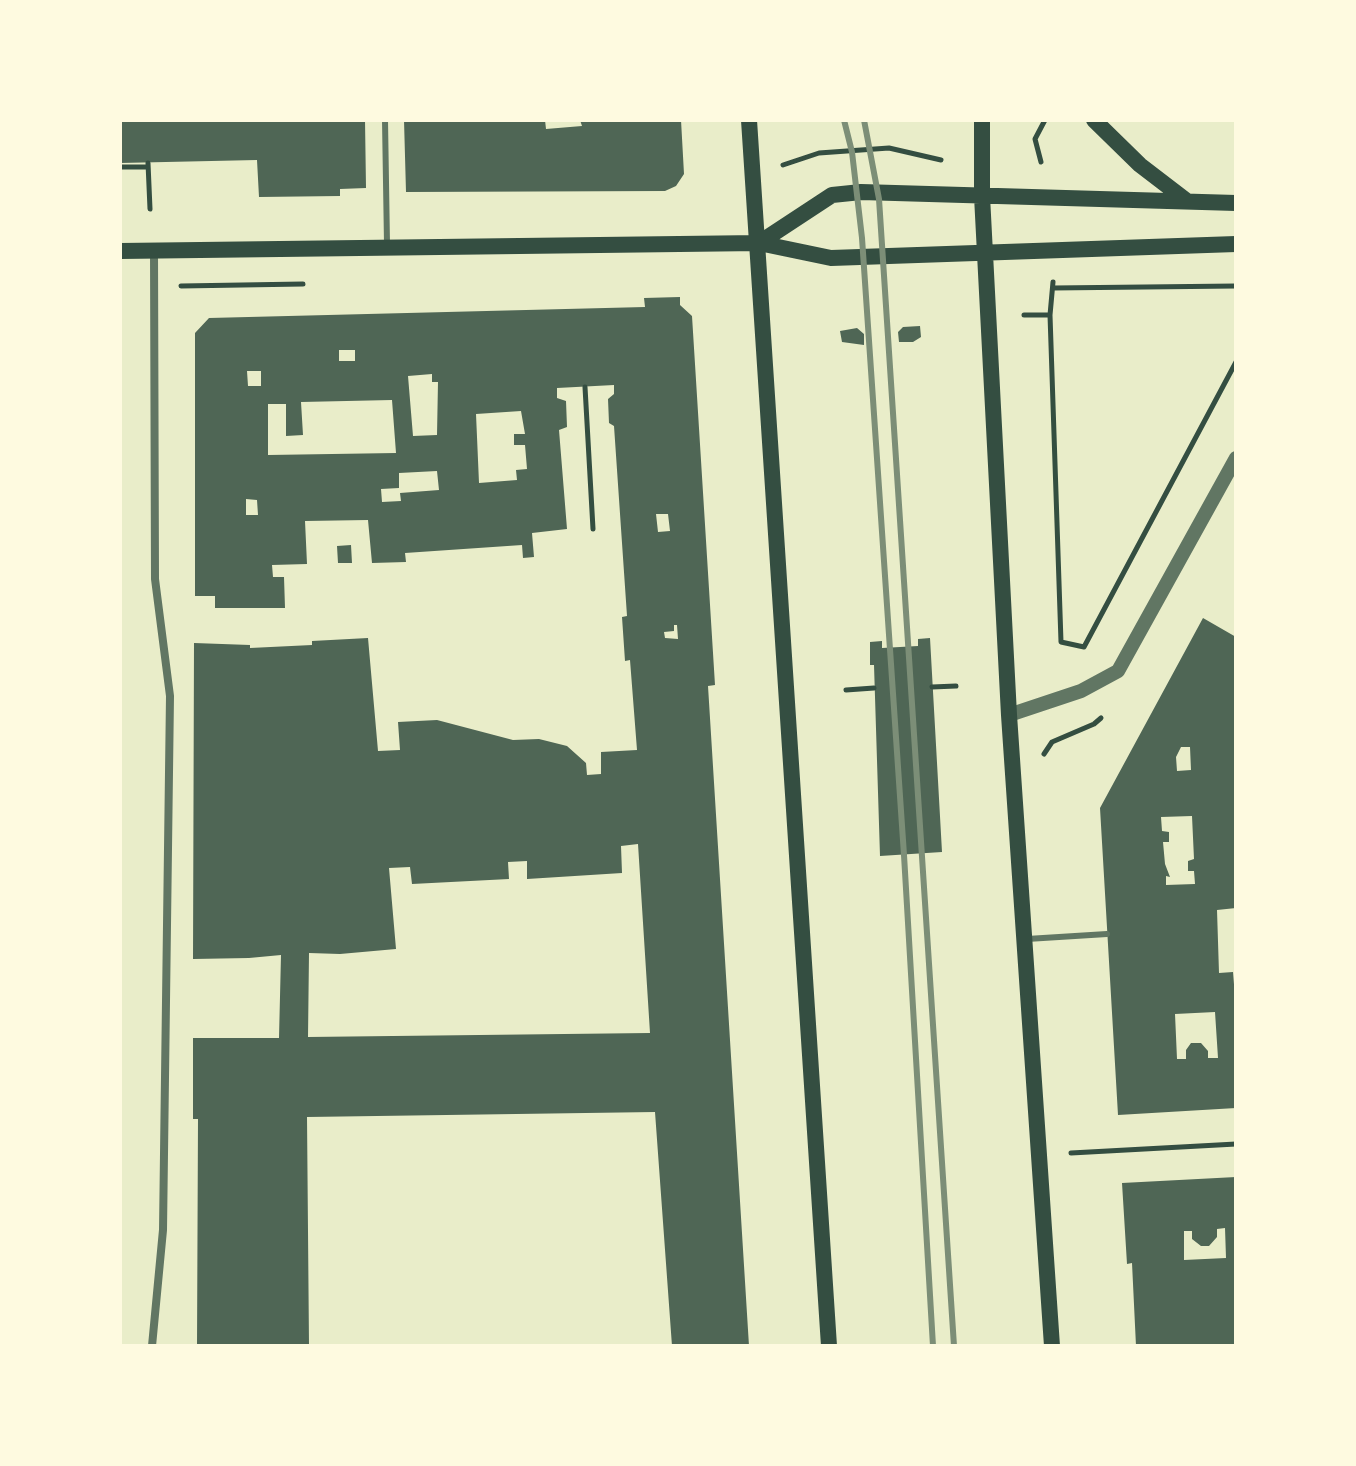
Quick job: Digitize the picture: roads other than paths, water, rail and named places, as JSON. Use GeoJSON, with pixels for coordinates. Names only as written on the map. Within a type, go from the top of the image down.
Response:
{"type":"FeatureCollection","features":[{"type":"Feature","properties":{"kind":"main road"},"geometry":{"type":"LineString","coordinates":[[749,120],[829,1346]]}},
{"type":"Feature","properties":{"kind":"main road"},"geometry":{"type":"LineString","coordinates":[[982,120],[982,196],[1009,715],[1052,1346]]}},
{"type":"Feature","properties":{"kind":"main road"},"geometry":{"type":"LineString","coordinates":[[1094,120],[1140,165],[1187,201]]}},
{"type":"Feature","properties":{"kind":"main road"},"geometry":{"type":"LineString","coordinates":[[759,243],[832,195],[861,192],[1236,203]]}},
{"type":"Feature","properties":{"kind":"main road"},"geometry":{"type":"LineString","coordinates":[[120,251],[759,243],[831,258],[1236,244]]}},
{"type":"Feature","properties":{"kind":"street"},"geometry":{"type":"LineString","coordinates":[[152,1346],[163,1230],[170,696],[155,579],[154,250]]}},
{"type":"Feature","properties":{"kind":"street"},"geometry":{"type":"LineString","coordinates":[[1009,715],[1081,691],[1118,671],[1236,458]]}},
{"type":"Feature","properties":{"kind":"lane"},"geometry":{"type":"LineString","coordinates":[[385,120],[388,248]]}},
{"type":"Feature","properties":{"kind":"lane"},"geometry":{"type":"LineString","coordinates":[[1023,939],[1107,934]]}},
{"type":"Feature","properties":{"kind":"railway"},"geometry":{"type":"LineString","coordinates":[[844,120],[852,152],[862,238],[904,855],[933,1346]]}},
{"type":"Feature","properties":{"kind":"railway"},"geometry":{"type":"LineString","coordinates":[[864,120],[879,199],[954,1346]]}}]}
